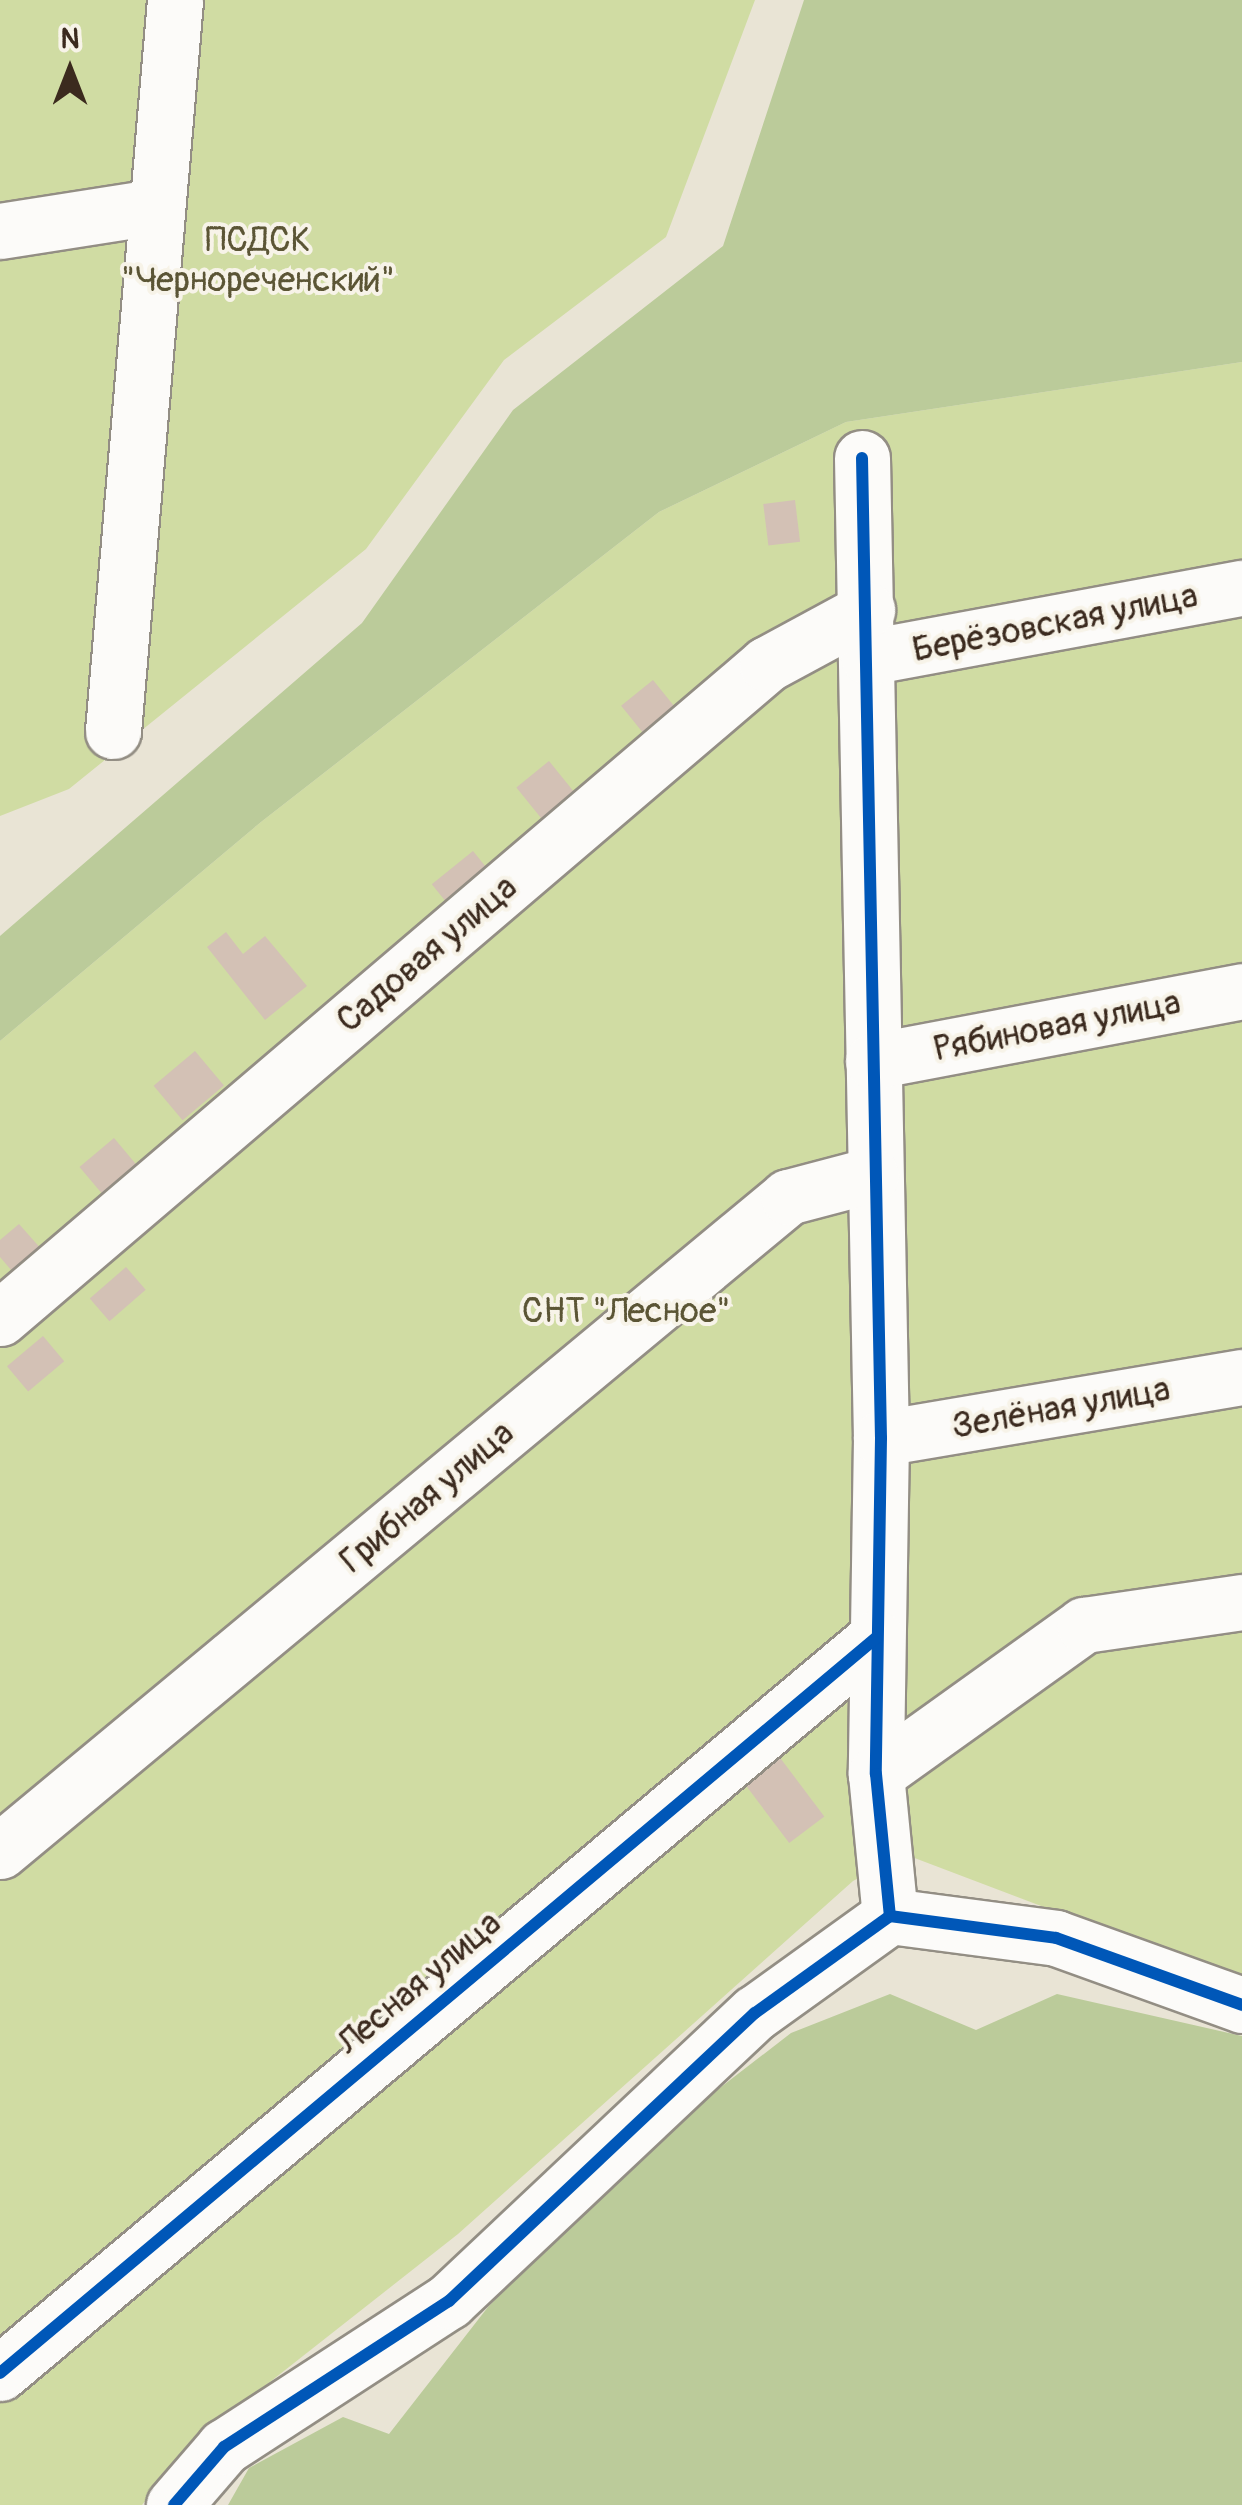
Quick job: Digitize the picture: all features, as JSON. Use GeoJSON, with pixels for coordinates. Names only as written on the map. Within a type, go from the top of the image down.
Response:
{"type":"FeatureCollection","features":[{"type":"Feature","properties":{"kind":"street"},"geometry":{"type":"LineString","coordinates":[[113,731],[153,207],[175,0]]}},
{"type":"Feature","properties":{"kind":"street"},"geometry":{"type":"LineString","coordinates":[[0,231],[153,207]]}},
{"type":"Feature","properties":{"kind":"street"},"geometry":{"type":"LineString","coordinates":[[862,458],[868,634],[871,1175],[881,1438],[876,1774],[890,1916]]}},
{"type":"Feature","properties":{"kind":"street","name":"Берёзовская улица"},"geometry":{"type":"LineString","coordinates":[[868,634],[1242,588]]}},
{"type":"Feature","properties":{"kind":"street","name":"Садовая улица"},"geometry":{"type":"LineString","coordinates":[[0,1318],[767,664],[868,634]]}},
{"type":"Feature","properties":{"kind":"street","name":"Рябиновая улица"},"geometry":{"type":"LineString","coordinates":[[873,1061],[1242,991]]}},
{"type":"Feature","properties":{"kind":"street","name":"Грибная улица"},"geometry":{"type":"LineString","coordinates":[[0,1851],[788,1198],[871,1175]]}},
{"type":"Feature","properties":{"kind":"street","name":"Зелёная улица"},"geometry":{"type":"LineString","coordinates":[[881,1438],[1242,1376]]}},
{"type":"Feature","properties":{"kind":"street"},"geometry":{"type":"LineString","coordinates":[[876,1774],[1084,1625],[1242,1602]]}},
{"type":"Feature","properties":{"kind":"street","name":"Лесная улица"},"geometry":{"type":"LineString","coordinates":[[0,2373],[876,1638]]}},
{"type":"Feature","properties":{"kind":"street"},"geometry":{"type":"LineString","coordinates":[[174,2505],[224,2448],[449,2301],[755,2013],[890,1916],[1056,1938],[1242,2005]]}},
{"type":"Feature","properties":{"kind":"green space","name":"ПСДСК \"Чернореченский\""},"geometry":{"type":"Polygon","coordinates":[[[0,0],[755,0],[666,237],[504,360],[366,549],[69,789],[0,816],[0,0]]]}},
{"type":"Feature","properties":{"kind":"green space"},"geometry":{"type":"Polygon","coordinates":[[[804,0],[1242,0],[1242,362],[846,422],[659,512],[261,822],[0,1041],[0,936],[362,623],[513,410],[723,246],[804,0]]]}},
{"type":"Feature","properties":{"kind":"green space","name":"СНТ \"Лесное\""},"geometry":{"type":"Polygon","coordinates":[[[1242,362],[1242,1982],[904,1854],[853,1881],[458,2234],[190,2445],[142,2505],[0,2505],[0,1041],[261,822],[659,512],[846,422],[1242,362]]]}},
{"type":"Feature","properties":{"kind":"green space"},"geometry":{"type":"Polygon","coordinates":[[[890,1994],[976,2030],[1057,1994],[1242,2036],[1242,2505],[228,2505],[249,2468],[343,2417],[389,2434],[488,2307],[628,2159],[791,2033],[890,1994]]]}},
{"type":"Feature","properties":{"kind":"building"},"geometry":{"type":"Polygon","coordinates":[[[795,500],[800,542],[768,546],[763,504],[795,500]]]}},
{"type":"Feature","properties":{"kind":"building"},"geometry":{"type":"Polygon","coordinates":[[[653,680],[681,715],[649,741],[621,706],[653,680]]]}},
{"type":"Feature","properties":{"kind":"building"},"geometry":{"type":"Polygon","coordinates":[[[549,761],[583,803],[550,829],[516,787],[549,761]]]}},
{"type":"Feature","properties":{"kind":"building"},"geometry":{"type":"Polygon","coordinates":[[[473,851],[496,879],[454,912],[432,884],[473,851]]]}},
{"type":"Feature","properties":{"kind":"building"},"geometry":{"type":"Polygon","coordinates":[[[226,932],[243,954],[265,936],[307,986],[265,1020],[207,947],[226,932]]]}},
{"type":"Feature","properties":{"kind":"building"},"geometry":{"type":"Polygon","coordinates":[[[195,1051],[224,1085],[183,1120],[154,1086],[195,1051]]]}},
{"type":"Feature","properties":{"kind":"building"},"geometry":{"type":"Polygon","coordinates":[[[114,1138],[142,1171],[107,1200],[80,1167],[114,1138]]]}},
{"type":"Feature","properties":{"kind":"building"},"geometry":{"type":"Polygon","coordinates":[[[19,1224],[51,1260],[23,1284],[0,1257],[0,1240],[19,1224]]]}},
{"type":"Feature","properties":{"kind":"building"},"geometry":{"type":"Polygon","coordinates":[[[126,1267],[146,1290],[109,1321],[90,1298],[126,1267]]]}},
{"type":"Feature","properties":{"kind":"building"},"geometry":{"type":"Polygon","coordinates":[[[43,1336],[64,1361],[28,1391],[7,1366],[43,1336]]]}},
{"type":"Feature","properties":{"kind":"building"},"geometry":{"type":"Polygon","coordinates":[[[778,1755],[824,1816],[789,1843],[743,1781],[778,1755]]]}},
{"type":"Feature","properties":{"kind":"cycle path"},"geometry":{"type":"LineString","coordinates":[[862,458],[881,1438],[876,1774],[890,1916]]}},
{"type":"Feature","properties":{"kind":"cycle path"},"geometry":{"type":"LineString","coordinates":[[0,2373],[876,1638]]}},
{"type":"Feature","properties":{"kind":"cycle path"},"geometry":{"type":"LineString","coordinates":[[174,2505],[224,2447],[449,2301],[755,2013],[890,1916],[1056,1938],[1242,2005]]}}]}
